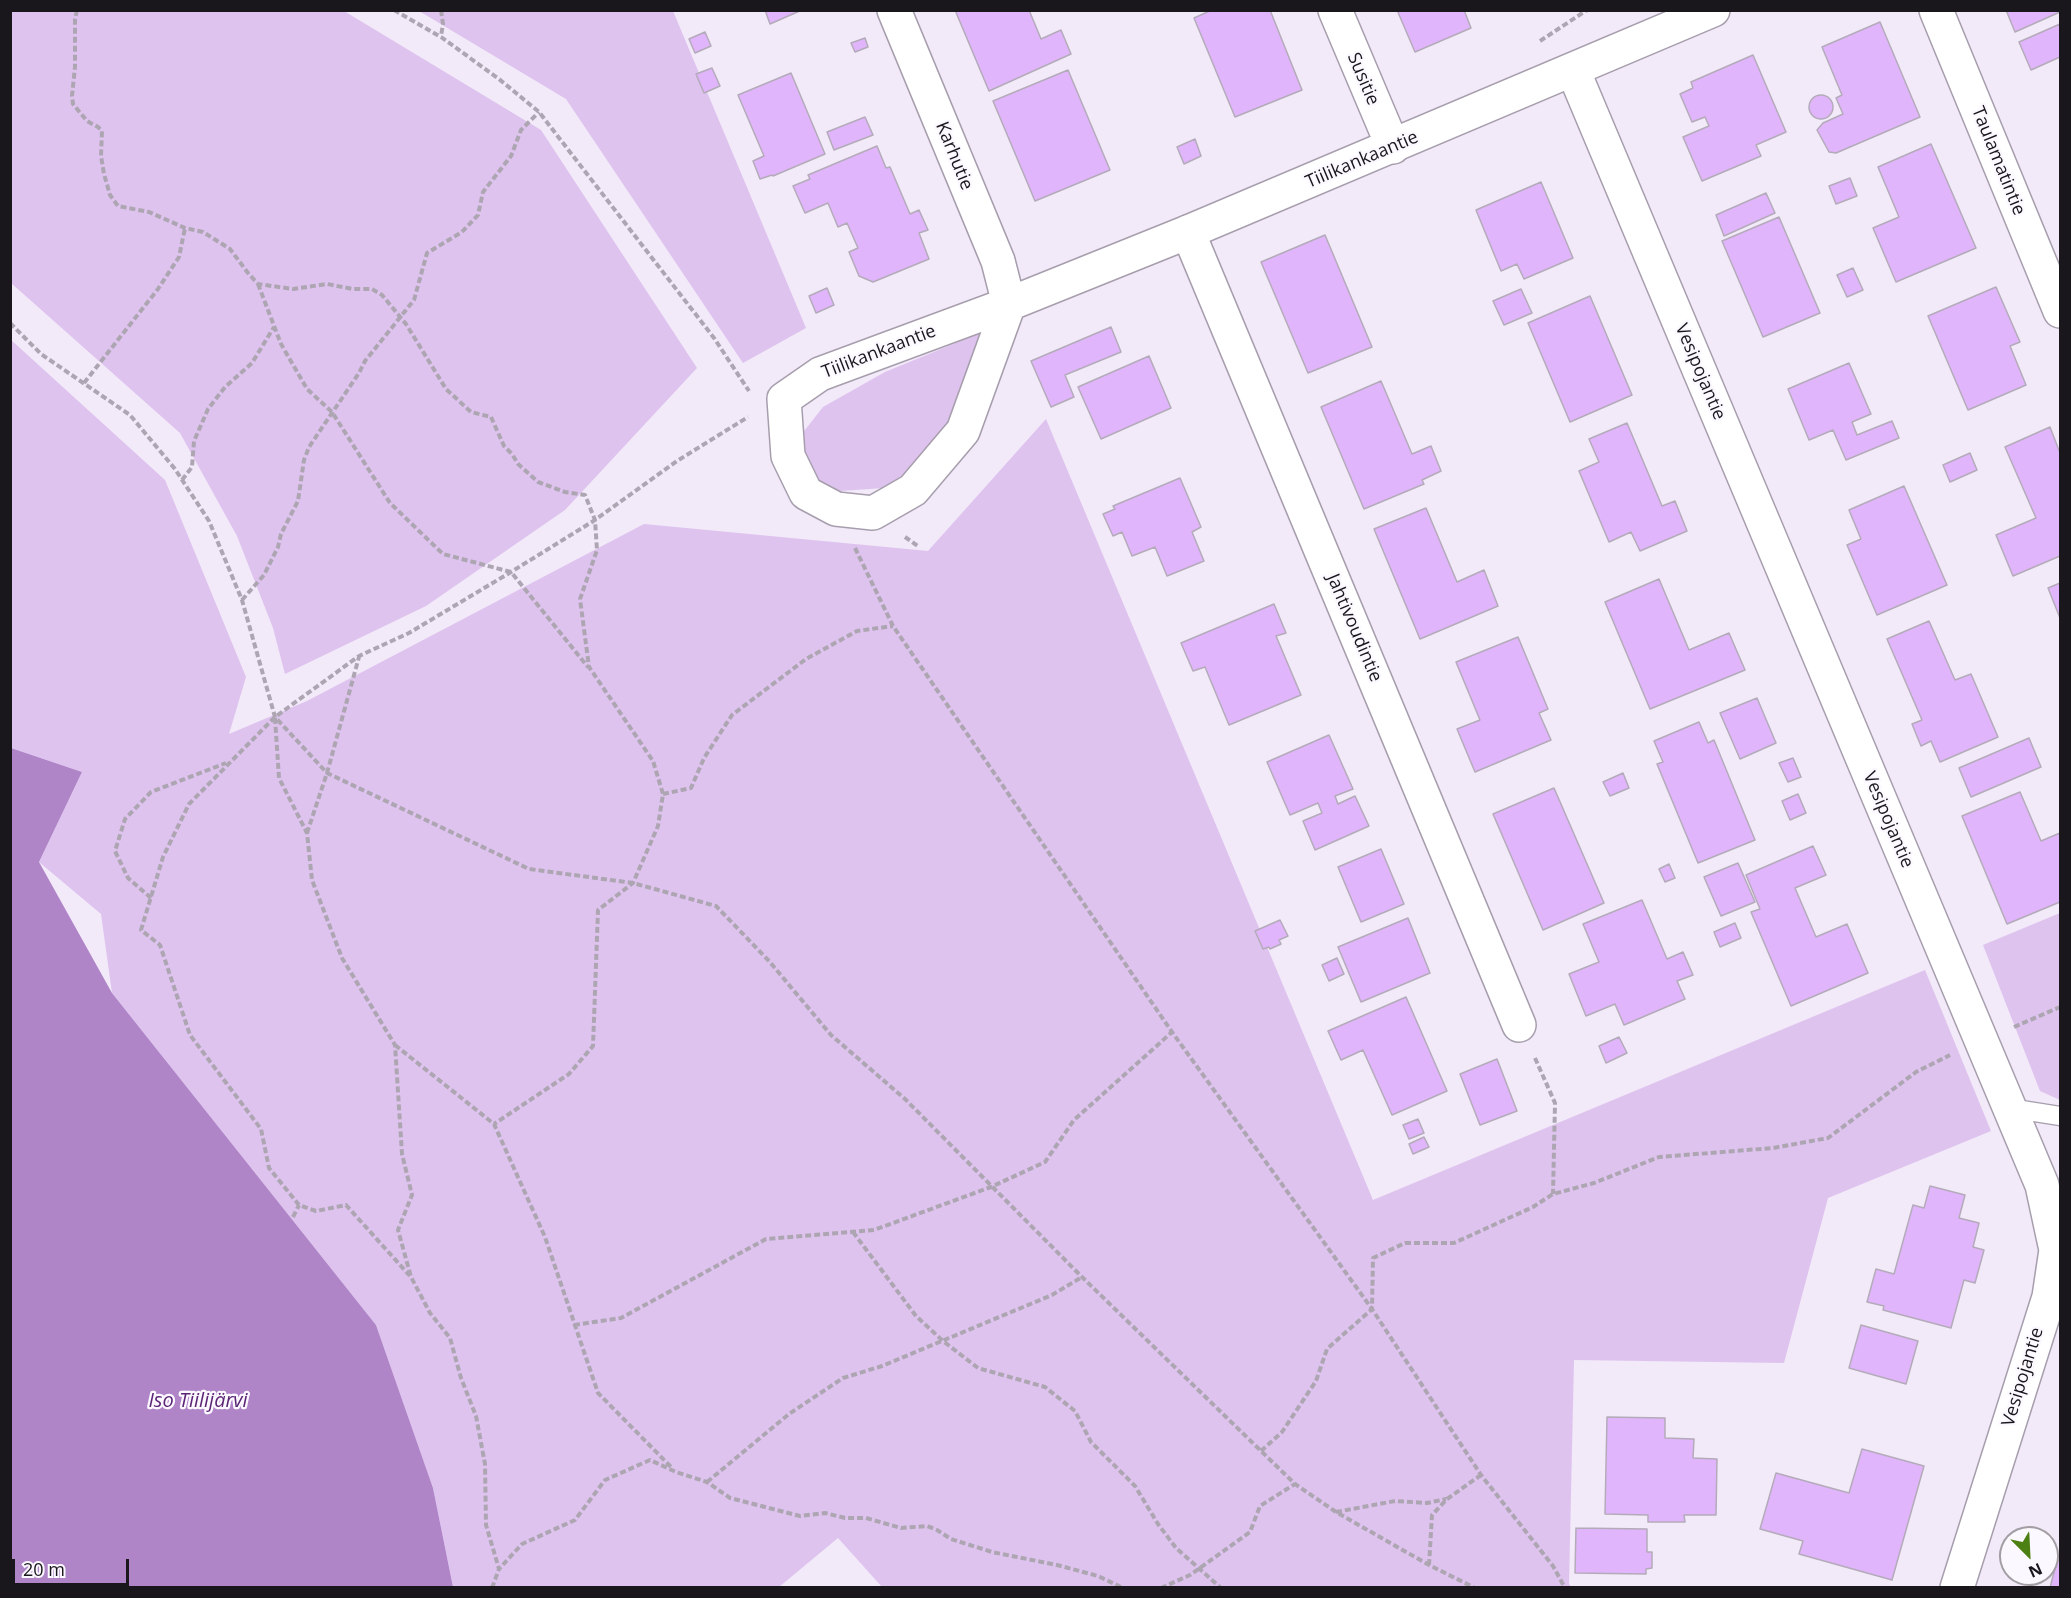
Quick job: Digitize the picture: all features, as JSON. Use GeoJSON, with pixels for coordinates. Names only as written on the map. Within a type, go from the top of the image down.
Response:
{"type":"FeatureCollection","features":[{"type":"Feature","properties":{"kind":"street","name":"Karhutie"},"geometry":{"type":"LineString","coordinates":[[894,10],[998,261],[1009,304]]}},
{"type":"Feature","properties":{"kind":"street","name":"Susitie"},"geometry":{"type":"LineString","coordinates":[[1335,10],[1393,147]]}},
{"type":"Feature","properties":{"kind":"street","name":"Tiilikankaantie"},"geometry":{"type":"LineString","coordinates":[[772,404],[820,374],[1009,304],[1188,232],[1713,10]]}},
{"type":"Feature","properties":{"kind":"street","name":"Taulamatintie"},"geometry":{"type":"LineString","coordinates":[[1936,10],[2061,311]]}},
{"type":"Feature","properties":{"kind":"street","name":"Vesipojantie"},"geometry":{"type":"LineString","coordinates":[[1573,70],[2042,1185],[2058,1248],[2049,1297],[1957,1587]]}},
{"type":"Feature","properties":{"kind":"street","name":"Jahtivoudintie"},"geometry":{"type":"LineString","coordinates":[[1188,232],[1519,1024]]}},
{"type":"Feature","properties":{"kind":"street"},"geometry":{"type":"LineString","coordinates":[[772,404],[788,456],[806,492],[836,509],[873,513],[913,490],[963,431],[1009,304]]}},
{"type":"Feature","properties":{"kind":"lane"},"geometry":{"type":"LineString","coordinates":[[2009,1108],[2061,1116]]}},
{"type":"Feature","properties":{"kind":"path"},"geometry":{"type":"LineString","coordinates":[[76,10],[73,104],[79,113],[102,131],[101,156],[110,195],[118,206],[149,212],[185,228],[203,232],[224,244],[258,284],[281,344],[307,389],[332,412],[390,503],[443,554],[511,572],[589,668],[653,761],[663,794],[658,826],[633,883],[598,910],[593,1046],[569,1074],[494,1124]]}},
{"type":"Feature","properties":{"kind":"path"},"geometry":{"type":"LineString","coordinates":[[394,10],[441,37],[499,79],[539,112],[714,338],[772,404],[677,461],[595,520],[511,572],[409,633],[359,656],[275,717],[189,804],[163,857],[141,930],[160,945],[190,1035],[261,1129],[268,1168],[299,1205],[316,1211],[346,1205],[411,1277]]}},
{"type":"Feature","properties":{"kind":"path"},"geometry":{"type":"LineString","coordinates":[[441,10],[443,24],[441,37]]}},
{"type":"Feature","properties":{"kind":"path"},"geometry":{"type":"LineString","coordinates":[[242,600],[264,575],[298,501],[304,460],[309,447],[365,361],[414,300],[427,253],[462,232],[478,215],[483,192],[511,156],[521,130],[539,112]]}},
{"type":"Feature","properties":{"kind":"path"},"geometry":{"type":"LineString","coordinates":[[84,383],[158,289],[179,256],[185,228]]}},
{"type":"Feature","properties":{"kind":"path"},"geometry":{"type":"LineString","coordinates":[[258,284],[293,289],[327,284],[353,289],[372,289],[382,295],[446,389],[471,412],[491,417],[504,446],[518,464],[538,482],[565,492],[585,495],[595,520],[597,550],[580,599],[589,668]]}},
{"type":"Feature","properties":{"kind":"path"},"geometry":{"type":"LineString","coordinates":[[10,323],[41,354],[130,415],[182,480],[208,520],[242,600],[275,717],[279,778],[307,833],[312,880],[342,958],[395,1045],[494,1124],[544,1237],[598,1393],[676,1472]]}},
{"type":"Feature","properties":{"kind":"path"},"geometry":{"type":"LineString","coordinates":[[182,480],[192,467],[194,441],[208,409],[225,387],[252,363],[274,327]]}},
{"type":"Feature","properties":{"kind":"path"},"geometry":{"type":"LineString","coordinates":[[836,509],[893,626],[1172,1032],[1372,1309],[1481,1475],[1553,1566],[1565,1587]]}},
{"type":"Feature","properties":{"kind":"path"},"geometry":{"type":"LineString","coordinates":[[663,794],[691,788],[704,758],[732,715],[806,659],[857,631],[893,626]]}},
{"type":"Feature","properties":{"kind":"path"},"geometry":{"type":"LineString","coordinates":[[307,833],[327,772],[359,656]]}},
{"type":"Feature","properties":{"kind":"path"},"geometry":{"type":"LineString","coordinates":[[275,717],[327,772],[529,869],[633,883],[716,906],[769,961],[831,1035],[905,1100],[1082,1277],[1295,1484],[1336,1512],[1429,1565],[1475,1587]]}},
{"type":"Feature","properties":{"kind":"path"},"geometry":{"type":"LineString","coordinates":[[151,898],[128,878],[116,851],[125,819],[151,792],[228,763]]}},
{"type":"Feature","properties":{"kind":"path"},"geometry":{"type":"LineString","coordinates":[[1261,1451],[1282,1432],[1316,1381],[1327,1349],[1372,1309],[1373,1258],[1405,1243],[1454,1243],[1533,1207],[1552,1194],[1594,1183],[1659,1157],[1773,1148],[1828,1138],[1916,1072],[1980,1041],[2061,1007]]}},
{"type":"Feature","properties":{"kind":"path"},"geometry":{"type":"LineString","coordinates":[[1519,1024],[1555,1103],[1552,1194]]}},
{"type":"Feature","properties":{"kind":"path"},"geometry":{"type":"LineString","coordinates":[[574,1325],[621,1318],[766,1239],[874,1230],[992,1186],[1045,1162],[1074,1120],[1172,1032]]}},
{"type":"Feature","properties":{"kind":"path"},"geometry":{"type":"LineString","coordinates":[[395,1045],[402,1154],[412,1195],[398,1230],[411,1277],[430,1313],[450,1338],[461,1378],[476,1416],[485,1464],[486,1525],[499,1569]]}},
{"type":"Feature","properties":{"kind":"path"},"geometry":{"type":"LineString","coordinates":[[293,1217],[299,1205]]}},
{"type":"Feature","properties":{"kind":"path"},"geometry":{"type":"LineString","coordinates":[[853,1231],[916,1316],[943,1341],[978,1368],[1045,1387],[1075,1411],[1091,1442],[1135,1486],[1176,1548],[1221,1587]]}},
{"type":"Feature","properties":{"kind":"path"},"geometry":{"type":"LineString","coordinates":[[707,1482],[789,1414],[843,1378],[882,1366],[1052,1295],[1082,1277]]}},
{"type":"Feature","properties":{"kind":"path"},"geometry":{"type":"LineString","coordinates":[[492,1587],[499,1569],[522,1545],[575,1520],[605,1480],[650,1460],[676,1472],[707,1482],[729,1498],[800,1516],[825,1513],[845,1518],[866,1518],[902,1528],[927,1526],[951,1539],[992,1552],[1057,1565],[1098,1576],[1123,1587]]}},
{"type":"Feature","properties":{"kind":"path"},"geometry":{"type":"LineString","coordinates":[[1429,1565],[1432,1515],[1447,1498],[1481,1475]]}},
{"type":"Feature","properties":{"kind":"path"},"geometry":{"type":"LineString","coordinates":[[1161,1587],[1190,1575],[1250,1532],[1260,1506],[1295,1484]]}},
{"type":"Feature","properties":{"kind":"path"},"geometry":{"type":"LineString","coordinates":[[1336,1512],[1395,1500],[1426,1503],[1447,1498]]}},
{"type":"Feature","properties":{"kind":"shaded area"},"geometry":{"type":"Polygon","coordinates":[[[11,10],[344,11],[541,130],[697,368],[565,510],[426,606],[285,674],[273,628],[237,536],[180,433],[11,283],[11,10]]]}},
{"type":"Feature","properties":{"kind":"shaded area"},"geometry":{"type":"Polygon","coordinates":[[[419,11],[673,11],[806,328],[743,363],[566,99],[419,11]]]}},
{"type":"Feature","properties":{"kind":"shaded area"},"geometry":{"type":"Polygon","coordinates":[[[980,333],[988,338],[964,395],[931,455],[884,488],[840,491],[820,483],[805,459],[801,435],[823,407],[885,372],[980,333]]]}},
{"type":"Feature","properties":{"kind":"shaded area"},"geometry":{"type":"Polygon","coordinates":[[[10,339],[165,480],[246,677],[229,734],[307,701],[644,524],[928,551],[1046,419],[1373,1200],[1925,970],[1991,1131],[1828,1198],[1784,1363],[1574,1360],[1569,1584],[1571,1587],[882,1587],[838,1538],[779,1587],[453,1587],[433,1488],[376,1325],[112,993],[101,914],[39,862],[82,772],[11,748],[10,339]]]}},
{"type":"Feature","properties":{"kind":"shaded area"},"geometry":{"type":"Polygon","coordinates":[[[2060,913],[2060,1100],[2040,1091],[1983,945],[2060,913]]]}},
{"type":"Feature","properties":{"kind":"water","name":"Iso Tiilijärvi"},"geometry":{"type":"Polygon","coordinates":[[[11,748],[82,772],[39,862],[112,993],[376,1325],[433,1488],[453,1587],[11,1587],[11,748]]]}},
{"type":"Feature","properties":{"kind":"building"},"geometry":{"type":"Polygon","coordinates":[[[765,10],[802,10],[770,24],[765,10]]]}},
{"type":"Feature","properties":{"kind":"building"},"geometry":{"type":"Polygon","coordinates":[[[955,10],[1029,10],[1041,39],[1061,30],[1071,54],[989,91],[955,10]]]}},
{"type":"Feature","properties":{"kind":"building"},"geometry":{"type":"Polygon","coordinates":[[[1212,10],[1270,10],[1302,90],[1235,117],[1194,18],[1212,10]]]}},
{"type":"Feature","properties":{"kind":"building"},"geometry":{"type":"Polygon","coordinates":[[[1397,10],[1464,10],[1471,28],[1415,52],[1397,10]]]}},
{"type":"Feature","properties":{"kind":"building"},"geometry":{"type":"Polygon","coordinates":[[[2006,10],[2060,10],[2060,12],[2015,32],[2006,10]]]}},
{"type":"Feature","properties":{"kind":"building"},"geometry":{"type":"Polygon","coordinates":[[[1880,22],[1920,117],[1836,153],[1829,152],[1817,130],[1823,123],[1843,114],[1836,98],[1842,95],[1822,47],[1880,22]]]}},
{"type":"Feature","properties":{"kind":"building"},"geometry":{"type":"Polygon","coordinates":[[[2060,24],[2060,57],[2031,70],[2019,42],[2060,24]]]}},
{"type":"Feature","properties":{"kind":"building"},"geometry":{"type":"Polygon","coordinates":[[[705,32],[711,46],[695,53],[689,39],[705,32]]]}},
{"type":"Feature","properties":{"kind":"building"},"geometry":{"type":"Polygon","coordinates":[[[865,38],[868,47],[855,52],[851,43],[865,38]]]}},
{"type":"Feature","properties":{"kind":"building"},"geometry":{"type":"Polygon","coordinates":[[[1753,55],[1786,132],[1756,145],[1761,156],[1702,181],[1683,137],[1709,126],[1705,117],[1692,122],[1680,94],[1693,88],[1691,82],[1753,55]]]}},
{"type":"Feature","properties":{"kind":"building"},"geometry":{"type":"Polygon","coordinates":[[[712,68],[720,86],[704,93],[696,74],[712,68]]]}},
{"type":"Feature","properties":{"kind":"building"},"geometry":{"type":"Polygon","coordinates":[[[1068,70],[1110,170],[1035,201],[993,101],[1068,70]]]}},
{"type":"Feature","properties":{"kind":"building"},"geometry":{"type":"Polygon","coordinates":[[[791,73],[825,154],[773,176],[760,179],[753,161],[764,156],[738,95],[791,73]]]}},
{"type":"Feature","properties":{"kind":"building"},"geometry":{"type":"Polygon","coordinates":[[[1821,95],[1829,99],[1833,107],[1829,115],[1821,119],[1813,115],[1809,107],[1813,99],[1821,95]]]}},
{"type":"Feature","properties":{"kind":"building"},"geometry":{"type":"Polygon","coordinates":[[[865,117],[873,135],[834,150],[827,132],[865,117]]]}},
{"type":"Feature","properties":{"kind":"building"},"geometry":{"type":"Polygon","coordinates":[[[1195,139],[1201,156],[1184,164],[1177,147],[1195,139]]]}},
{"type":"Feature","properties":{"kind":"building"},"geometry":{"type":"Polygon","coordinates":[[[1931,144],[1976,248],[1896,282],[1873,228],[1899,217],[1878,167],[1931,144]]]}},
{"type":"Feature","properties":{"kind":"building"},"geometry":{"type":"Polygon","coordinates":[[[877,146],[886,168],[890,167],[910,214],[919,210],[928,230],[919,233],[929,259],[873,282],[859,276],[849,252],[858,248],[847,223],[838,227],[828,203],[805,213],[793,186],[810,179],[808,175],[877,146]]]}},
{"type":"Feature","properties":{"kind":"building"},"geometry":{"type":"Polygon","coordinates":[[[1850,178],[1857,196],[1836,204],[1829,186],[1850,178]]]}},
{"type":"Feature","properties":{"kind":"building"},"geometry":{"type":"Polygon","coordinates":[[[1541,182],[1573,258],[1524,279],[1517,264],[1501,271],[1476,210],[1541,182]]]}},
{"type":"Feature","properties":{"kind":"building"},"geometry":{"type":"Polygon","coordinates":[[[1766,193],[1775,213],[1724,236],[1716,215],[1766,193]]]}},
{"type":"Feature","properties":{"kind":"building"},"geometry":{"type":"Polygon","coordinates":[[[1779,217],[1820,313],[1763,337],[1722,241],[1779,217]]]}},
{"type":"Feature","properties":{"kind":"building"},"geometry":{"type":"Polygon","coordinates":[[[1325,235],[1372,347],[1308,373],[1261,262],[1325,235]]]}},
{"type":"Feature","properties":{"kind":"building"},"geometry":{"type":"Polygon","coordinates":[[[1853,268],[1863,290],[1847,297],[1837,275],[1853,268]]]}},
{"type":"Feature","properties":{"kind":"building"},"geometry":{"type":"Polygon","coordinates":[[[1996,287],[2020,342],[2010,346],[2026,385],[1968,410],[1928,316],[1996,287]]]}},
{"type":"Feature","properties":{"kind":"building"},"geometry":{"type":"Polygon","coordinates":[[[827,288],[834,305],[816,313],[809,296],[827,288]]]}},
{"type":"Feature","properties":{"kind":"building"},"geometry":{"type":"Polygon","coordinates":[[[1521,289],[1532,313],[1504,325],[1493,301],[1521,289]]]}},
{"type":"Feature","properties":{"kind":"building"},"geometry":{"type":"Polygon","coordinates":[[[1590,296],[1632,395],[1570,422],[1528,323],[1590,296]]]}},
{"type":"Feature","properties":{"kind":"building"},"geometry":{"type":"Polygon","coordinates":[[[1111,327],[1121,352],[1065,375],[1074,397],[1051,407],[1031,361],[1111,327]]]}},
{"type":"Feature","properties":{"kind":"building"},"geometry":{"type":"Polygon","coordinates":[[[1149,356],[1171,408],[1101,439],[1078,387],[1149,356]]]}},
{"type":"Feature","properties":{"kind":"building"},"geometry":{"type":"Polygon","coordinates":[[[1849,363],[1871,414],[1852,422],[1857,435],[1892,421],[1899,438],[1846,460],[1833,430],[1809,440],[1788,389],[1849,363]]]}},
{"type":"Feature","properties":{"kind":"building"},"geometry":{"type":"Polygon","coordinates":[[[1381,381],[1412,454],[1431,446],[1441,471],[1422,480],[1424,484],[1364,509],[1321,407],[1381,381]]]}},
{"type":"Feature","properties":{"kind":"building"},"geometry":{"type":"Polygon","coordinates":[[[1627,423],[1662,506],[1675,501],[1687,531],[1640,551],[1631,532],[1609,542],[1579,471],[1599,462],[1589,439],[1627,423]]]}},
{"type":"Feature","properties":{"kind":"building"},"geometry":{"type":"Polygon","coordinates":[[[2050,427],[2060,453],[2060,556],[2013,576],[1996,535],[2036,518],[2005,447],[2050,427]]]}},
{"type":"Feature","properties":{"kind":"building"},"geometry":{"type":"Polygon","coordinates":[[[1970,453],[1977,470],[1950,482],[1943,465],[1970,453]]]}},
{"type":"Feature","properties":{"kind":"building"},"geometry":{"type":"Polygon","coordinates":[[[1180,478],[1201,527],[1192,532],[1204,561],[1167,576],[1155,547],[1132,556],[1122,532],[1113,536],[1103,514],[1115,509],[1113,506],[1180,478]]]}},
{"type":"Feature","properties":{"kind":"building"},"geometry":{"type":"Polygon","coordinates":[[[1904,486],[1947,585],[1877,615],[1847,545],[1861,539],[1849,510],[1904,486]]]}},
{"type":"Feature","properties":{"kind":"building"},"geometry":{"type":"Polygon","coordinates":[[[1426,508],[1457,582],[1484,570],[1498,606],[1420,639],[1374,529],[1426,508]]]}},
{"type":"Feature","properties":{"kind":"building"},"geometry":{"type":"Polygon","coordinates":[[[1659,579],[1689,650],[1729,633],[1745,670],[1650,709],[1605,602],[1659,579]]]}},
{"type":"Feature","properties":{"kind":"building"},"geometry":{"type":"Polygon","coordinates":[[[2060,583],[2060,618],[2048,588],[2060,583]]]}},
{"type":"Feature","properties":{"kind":"building"},"geometry":{"type":"Polygon","coordinates":[[[1274,604],[1286,633],[1276,636],[1301,695],[1229,725],[1205,667],[1193,671],[1181,643],[1274,604]]]}},
{"type":"Feature","properties":{"kind":"building"},"geometry":{"type":"Polygon","coordinates":[[[1929,621],[1955,680],[1971,674],[1998,737],[1940,762],[1931,741],[1921,746],[1912,724],[1922,720],[1887,639],[1929,621]]]}},
{"type":"Feature","properties":{"kind":"building"},"geometry":{"type":"Polygon","coordinates":[[[1518,637],[1548,709],[1539,713],[1551,740],[1475,772],[1457,729],[1480,720],[1456,662],[1518,637]]]}},
{"type":"Feature","properties":{"kind":"building"},"geometry":{"type":"Polygon","coordinates":[[[1757,698],[1776,743],[1740,759],[1720,713],[1757,698]]]}},
{"type":"Feature","properties":{"kind":"building"},"geometry":{"type":"Polygon","coordinates":[[[1699,722],[1708,743],[1714,740],[1755,840],[1698,863],[1657,764],[1663,762],[1654,741],[1699,722]]]}},
{"type":"Feature","properties":{"kind":"building"},"geometry":{"type":"Polygon","coordinates":[[[1329,735],[1353,789],[1335,796],[1338,804],[1355,796],[1369,826],[1315,850],[1303,821],[1322,813],[1318,803],[1290,815],[1267,762],[1329,735]]]}},
{"type":"Feature","properties":{"kind":"building"},"geometry":{"type":"Polygon","coordinates":[[[2029,738],[2041,767],[1971,797],[1959,768],[2029,738]]]}},
{"type":"Feature","properties":{"kind":"building"},"geometry":{"type":"Polygon","coordinates":[[[1793,758],[1801,777],[1788,782],[1779,763],[1793,758]]]}},
{"type":"Feature","properties":{"kind":"building"},"geometry":{"type":"Polygon","coordinates":[[[1623,773],[1629,788],[1610,796],[1603,782],[1623,773]]]}},
{"type":"Feature","properties":{"kind":"building"},"geometry":{"type":"Polygon","coordinates":[[[1554,788],[1604,903],[1543,930],[1493,814],[1554,788]]]}},
{"type":"Feature","properties":{"kind":"building"},"geometry":{"type":"Polygon","coordinates":[[[2020,792],[2041,841],[2060,833],[2060,902],[2007,924],[1962,816],[2020,792]]]}},
{"type":"Feature","properties":{"kind":"building"},"geometry":{"type":"Polygon","coordinates":[[[1798,794],[1806,813],[1790,820],[1782,801],[1798,794]]]}},
{"type":"Feature","properties":{"kind":"building"},"geometry":{"type":"Polygon","coordinates":[[[1813,846],[1826,875],[1795,888],[1816,937],[1847,924],[1868,973],[1791,1006],[1751,912],[1760,909],[1746,875],[1813,846]]]}},
{"type":"Feature","properties":{"kind":"building"},"geometry":{"type":"Polygon","coordinates":[[[1381,849],[1404,904],[1361,922],[1338,867],[1381,849]]]}},
{"type":"Feature","properties":{"kind":"building"},"geometry":{"type":"Polygon","coordinates":[[[1738,863],[1755,902],[1721,916],[1704,877],[1738,863]]]}},
{"type":"Feature","properties":{"kind":"building"},"geometry":{"type":"Polygon","coordinates":[[[1669,864],[1675,878],[1665,882],[1659,869],[1669,864]]]}},
{"type":"Feature","properties":{"kind":"building"},"geometry":{"type":"Polygon","coordinates":[[[1642,900],[1667,959],[1683,952],[1693,975],[1677,981],[1685,999],[1624,1025],[1615,1004],[1586,1016],[1569,974],[1599,962],[1583,924],[1642,900]]]}},
{"type":"Feature","properties":{"kind":"building"},"geometry":{"type":"Polygon","coordinates":[[[1408,918],[1430,973],[1361,1002],[1338,947],[1408,918]]]}},
{"type":"Feature","properties":{"kind":"building"},"geometry":{"type":"Polygon","coordinates":[[[1280,920],[1288,936],[1279,940],[1281,944],[1270,949],[1269,947],[1263,949],[1255,931],[1280,920]]]}},
{"type":"Feature","properties":{"kind":"building"},"geometry":{"type":"Polygon","coordinates":[[[1735,923],[1741,938],[1720,947],[1714,932],[1735,923]]]}},
{"type":"Feature","properties":{"kind":"building"},"geometry":{"type":"Polygon","coordinates":[[[1337,958],[1344,974],[1329,981],[1322,965],[1337,958]]]}},
{"type":"Feature","properties":{"kind":"building"},"geometry":{"type":"Polygon","coordinates":[[[1406,997],[1447,1091],[1392,1115],[1363,1050],[1341,1060],[1328,1031],[1406,997]]]}},
{"type":"Feature","properties":{"kind":"building"},"geometry":{"type":"Polygon","coordinates":[[[1619,1037],[1627,1053],[1606,1063],[1599,1046],[1619,1037]]]}},
{"type":"Feature","properties":{"kind":"building"},"geometry":{"type":"Polygon","coordinates":[[[1497,1059],[1517,1111],[1480,1125],[1460,1074],[1497,1059]]]}},
{"type":"Feature","properties":{"kind":"building"},"geometry":{"type":"Polygon","coordinates":[[[1418,1119],[1424,1133],[1409,1139],[1403,1125],[1418,1119]]]}},
{"type":"Feature","properties":{"kind":"building"},"geometry":{"type":"Polygon","coordinates":[[[1424,1137],[1429,1147],[1413,1154],[1409,1144],[1424,1137]]]}},
{"type":"Feature","properties":{"kind":"building"},"geometry":{"type":"Polygon","coordinates":[[[1930,1186],[1965,1195],[1959,1218],[1979,1223],[1973,1247],[1984,1250],[1975,1283],[1964,1280],[1951,1328],[1883,1310],[1884,1306],[1867,1302],[1876,1269],[1894,1274],[1913,1205],[1924,1208],[1930,1186]]]}},
{"type":"Feature","properties":{"kind":"building"},"geometry":{"type":"Polygon","coordinates":[[[1861,1325],[1918,1341],[1906,1384],[1849,1368],[1861,1325]]]}},
{"type":"Feature","properties":{"kind":"building"},"geometry":{"type":"Polygon","coordinates":[[[1607,1417],[1665,1418],[1665,1438],[1694,1439],[1693,1458],[1717,1459],[1716,1515],[1684,1515],[1685,1522],[1648,1522],[1648,1515],[1605,1514],[1607,1417]]]}},
{"type":"Feature","properties":{"kind":"building"},"geometry":{"type":"Polygon","coordinates":[[[1862,1449],[1924,1466],[1892,1580],[1799,1554],[1803,1541],[1760,1529],[1776,1473],[1849,1493],[1862,1449]]]}},
{"type":"Feature","properties":{"kind":"building"},"geometry":{"type":"Polygon","coordinates":[[[1576,1528],[1647,1529],[1647,1552],[1652,1552],[1652,1568],[1646,1569],[1646,1574],[1575,1573],[1576,1528]]]}},
{"type":"Feature","properties":{"kind":"building"},"geometry":{"type":"Polygon","coordinates":[[[2060,1561],[2060,1588],[2050,1588],[2050,1586],[2059,1586],[2060,1561]]]}}]}
